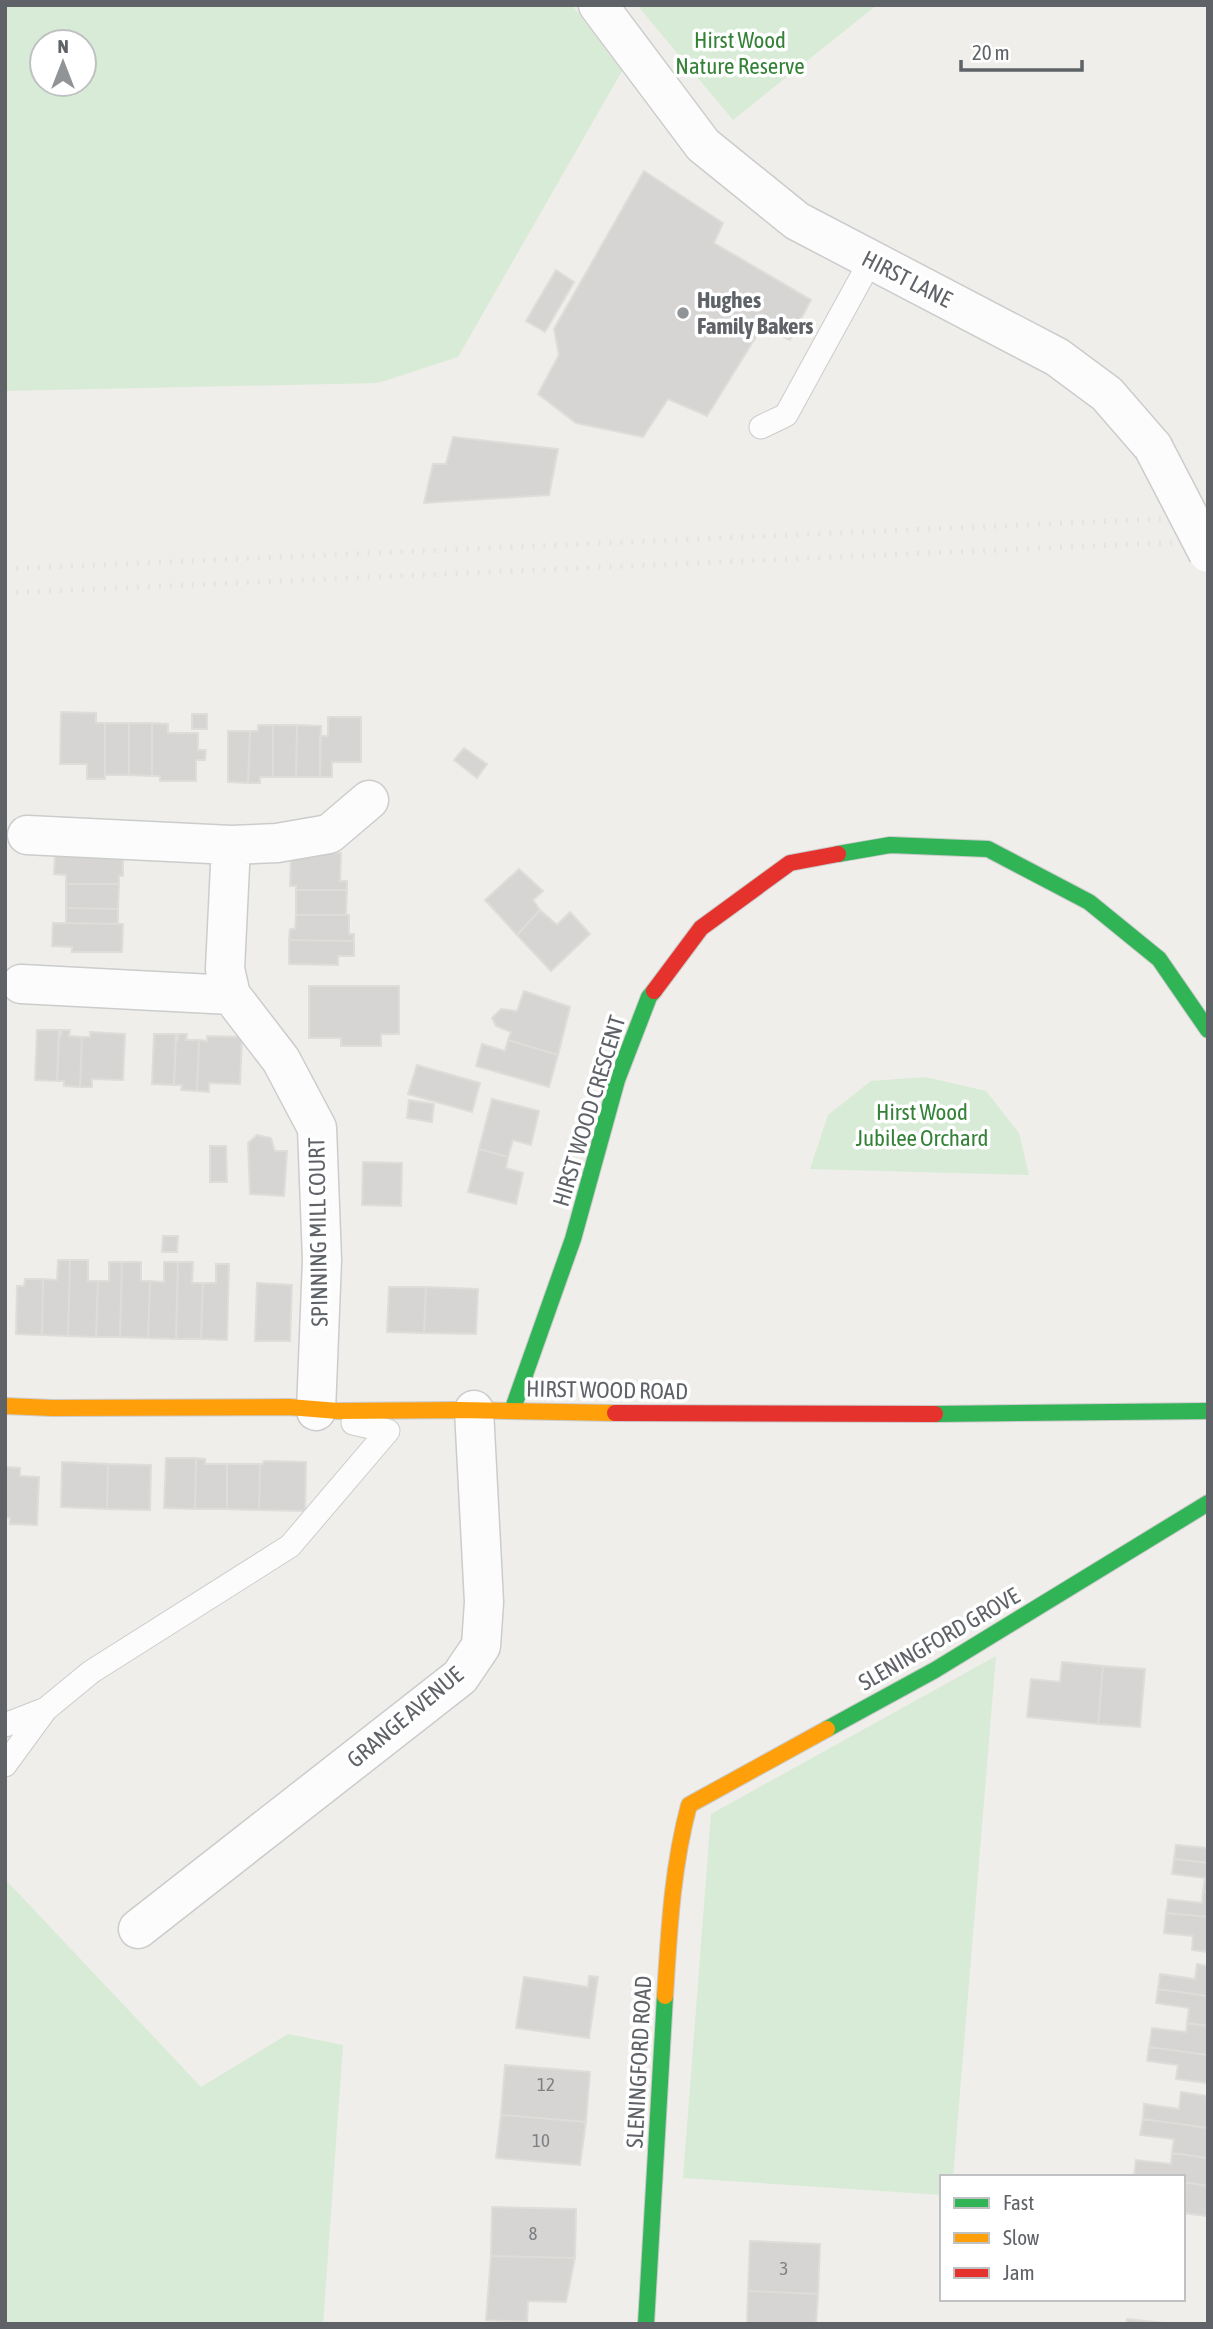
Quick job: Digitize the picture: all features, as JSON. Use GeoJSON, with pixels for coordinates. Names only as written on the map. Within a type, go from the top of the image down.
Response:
{"type":"FeatureCollection","features":[{"type":"Feature","properties":{"kind":"street","name":"HIRST LANE"},"geometry":{"type":"LineString","coordinates":[[598,5],[703,145],[797,221],[1057,357],[1107,394],[1153,447],[1208,553]]}},
{"type":"Feature","properties":{"kind":"street"},"geometry":{"type":"LineString","coordinates":[[27,835],[231,845],[277,843],[329,834],[369,800]]}},
{"type":"Feature","properties":{"kind":"street","name":"SPINNING MILL COURT"},"geometry":{"type":"LineString","coordinates":[[231,845],[225,969],[231,995],[281,1060],[317,1128],[323,1261],[302,1409]]}},
{"type":"Feature","properties":{"kind":"street","name":"HIRST WOOD CRESCENT"},"geometry":{"type":"LineString","coordinates":[[512,1411],[573,1239],[617,1080],[649,997],[701,928],[790,863],[891,845],[988,849],[1089,902],[1159,959],[1208,1030]]}},
{"type":"Feature","properties":{"kind":"street"},"geometry":{"type":"LineString","coordinates":[[22,984],[231,995]]}},
{"type":"Feature","properties":{"kind":"street","name":"HIRST WOOD ROAD"},"geometry":{"type":"LineString","coordinates":[[5,1406],[666,1414],[1208,1411]]}},
{"type":"Feature","properties":{"kind":"street","name":"GRANGE AVENUE"},"geometry":{"type":"LineString","coordinates":[[138,1929],[460,1677],[481,1646],[484,1602],[474,1410]]}},
{"type":"Feature","properties":{"kind":"street","name":"SLENINGFORD GROVE"},"geometry":{"type":"LineString","coordinates":[[689,1805],[935,1670],[1208,1503]]}},
{"type":"Feature","properties":{"kind":"street","name":"SLENINGFORD ROAD"},"geometry":{"type":"LineString","coordinates":[[646,2324],[670,1920],[678,1846],[689,1805]]}},
{"type":"Feature","properties":{"kind":"lane"},"geometry":{"type":"LineString","coordinates":[[761,427],[786,415],[871,260]]}},
{"type":"Feature","properties":{"kind":"lane"},"geometry":{"type":"LineString","coordinates":[[5,1765],[46,1709],[91,1672],[290,1546],[388,1431],[302,1409]]}},
{"type":"Feature","properties":{"kind":"lane"},"geometry":{"type":"LineString","coordinates":[[5,1725],[46,1709]]}},
{"type":"Feature","properties":{"kind":"green space"},"geometry":{"type":"Polygon","coordinates":[[[5,5],[572,5],[622,71],[458,357],[378,383],[5,391],[5,5]]]}},
{"type":"Feature","properties":{"kind":"green space","name":"Hirst Wood Nature Reserve"},"geometry":{"type":"Polygon","coordinates":[[[637,5],[877,5],[733,120],[637,5]]]}},
{"type":"Feature","properties":{"kind":"green space","name":"Hirst Wood Jubilee Orchard"},"geometry":{"type":"Polygon","coordinates":[[[925,1077],[986,1091],[1019,1133],[1029,1175],[810,1169],[828,1115],[871,1081],[925,1077]]]}},
{"type":"Feature","properties":{"kind":"green space"},"geometry":{"type":"Polygon","coordinates":[[[996,1656],[953,2175],[940,2175],[940,2195],[683,2178],[711,1814],[996,1656]]]}},
{"type":"Feature","properties":{"kind":"green space"},"geometry":{"type":"Polygon","coordinates":[[[5,1879],[201,2087],[288,2034],[343,2045],[323,2324],[5,2324],[5,1879]]]}},
{"type":"Feature","properties":{"kind":"building","name":"Hughes Family Bakers"},"geometry":{"type":"Polygon","coordinates":[[[644,171],[723,223],[714,243],[811,300],[790,340],[762,327],[707,416],[668,399],[643,437],[576,423],[538,394],[559,355],[554,329],[644,171]]]}},
{"type":"Feature","properties":{"kind":"building"},"geometry":{"type":"Polygon","coordinates":[[[556,270],[574,282],[545,332],[526,321],[556,270]]]}},
{"type":"Feature","properties":{"kind":"building"},"geometry":{"type":"Polygon","coordinates":[[[453,437],[558,449],[549,495],[424,503],[433,464],[446,464],[453,437]]]}},
{"type":"Feature","properties":{"kind":"building"},"geometry":{"type":"Polygon","coordinates":[[[61,712],[96,713],[96,723],[105,723],[105,779],[87,779],[87,764],[60,764],[61,712]]]}},
{"type":"Feature","properties":{"kind":"building"},"geometry":{"type":"Polygon","coordinates":[[[192,714],[207,714],[207,729],[192,729],[192,714]]]}},
{"type":"Feature","properties":{"kind":"building"},"geometry":{"type":"Polygon","coordinates":[[[328,717],[361,717],[361,762],[332,762],[332,777],[320,777],[320,736],[328,736],[328,717]]]}},
{"type":"Feature","properties":{"kind":"building"},"geometry":{"type":"Polygon","coordinates":[[[105,723],[129,723],[129,775],[105,775],[105,723]]]}},
{"type":"Feature","properties":{"kind":"building"},"geometry":{"type":"Polygon","coordinates":[[[129,723],[152,723],[152,776],[129,775],[129,723]]]}},
{"type":"Feature","properties":{"kind":"building"},"geometry":{"type":"Polygon","coordinates":[[[152,723],[168,724],[168,733],[198,733],[198,750],[206,750],[205,760],[196,760],[196,781],[160,781],[160,776],[152,776],[152,723]]]}},
{"type":"Feature","properties":{"kind":"building"},"geometry":{"type":"Polygon","coordinates":[[[258,725],[273,725],[273,777],[260,777],[260,783],[248,783],[250,731],[258,731],[258,725]]]}},
{"type":"Feature","properties":{"kind":"building"},"geometry":{"type":"Polygon","coordinates":[[[273,725],[297,725],[296,777],[273,777],[273,725]]]}},
{"type":"Feature","properties":{"kind":"building"},"geometry":{"type":"Polygon","coordinates":[[[297,725],[321,726],[320,777],[296,777],[297,725]]]}},
{"type":"Feature","properties":{"kind":"building"},"geometry":{"type":"Polygon","coordinates":[[[228,731],[250,731],[248,783],[228,782],[228,731]]]}},
{"type":"Feature","properties":{"kind":"building"},"geometry":{"type":"Polygon","coordinates":[[[464,748],[487,764],[477,778],[454,760],[464,748]]]}},
{"type":"Feature","properties":{"kind":"building"},"geometry":{"type":"Polygon","coordinates":[[[123,851],[123,876],[119,876],[119,884],[66,884],[66,875],[54,874],[55,855],[123,851]]]}},
{"type":"Feature","properties":{"kind":"building"},"geometry":{"type":"Polygon","coordinates":[[[291,852],[341,853],[340,881],[347,881],[347,890],[296,890],[296,886],[290,886],[291,852]]]}},
{"type":"Feature","properties":{"kind":"building"},"geometry":{"type":"Polygon","coordinates":[[[519,869],[543,891],[533,900],[540,910],[517,935],[485,900],[519,869]]]}},
{"type":"Feature","properties":{"kind":"building"},"geometry":{"type":"Polygon","coordinates":[[[66,884],[119,884],[118,909],[66,908],[66,884]]]}},
{"type":"Feature","properties":{"kind":"building"},"geometry":{"type":"Polygon","coordinates":[[[296,890],[347,890],[346,915],[296,915],[296,890]]]}},
{"type":"Feature","properties":{"kind":"building"},"geometry":{"type":"Polygon","coordinates":[[[66,908],[118,909],[118,924],[66,923],[66,908]]]}},
{"type":"Feature","properties":{"kind":"building"},"geometry":{"type":"Polygon","coordinates":[[[540,910],[557,925],[570,912],[590,934],[551,971],[517,935],[540,910]]]}},
{"type":"Feature","properties":{"kind":"building"},"geometry":{"type":"Polygon","coordinates":[[[296,915],[349,915],[349,934],[354,934],[354,941],[289,940],[290,929],[295,929],[296,915]]]}},
{"type":"Feature","properties":{"kind":"building"},"geometry":{"type":"Polygon","coordinates":[[[53,923],[123,924],[122,952],[72,952],[72,947],[52,946],[53,923]]]}},
{"type":"Feature","properties":{"kind":"building"},"geometry":{"type":"Polygon","coordinates":[[[289,940],[354,941],[354,956],[338,956],[338,965],[289,964],[289,940]]]}},
{"type":"Feature","properties":{"kind":"building"},"geometry":{"type":"Polygon","coordinates":[[[309,986],[399,986],[399,1034],[381,1034],[381,1046],[341,1046],[341,1038],[309,1038],[309,986]]]}},
{"type":"Feature","properties":{"kind":"building"},"geometry":{"type":"Polygon","coordinates":[[[524,991],[570,1007],[558,1055],[508,1040],[511,1032],[496,1026],[492,1018],[501,1009],[517,1011],[524,991]]]}},
{"type":"Feature","properties":{"kind":"building"},"geometry":{"type":"Polygon","coordinates":[[[37,1030],[59,1030],[57,1081],[35,1080],[37,1030]]]}},
{"type":"Feature","properties":{"kind":"building"},"geometry":{"type":"Polygon","coordinates":[[[61,1030],[70,1030],[69,1036],[82,1037],[80,1087],[64,1086],[64,1081],[57,1081],[61,1030]]]}},
{"type":"Feature","properties":{"kind":"building"},"geometry":{"type":"Polygon","coordinates":[[[90,1032],[125,1034],[123,1080],[92,1079],[92,1087],[80,1087],[82,1037],[90,1037],[90,1032]]]}},
{"type":"Feature","properties":{"kind":"building"},"geometry":{"type":"Polygon","coordinates":[[[154,1034],[176,1034],[174,1085],[152,1084],[154,1034]]]}},
{"type":"Feature","properties":{"kind":"building"},"geometry":{"type":"Polygon","coordinates":[[[178,1034],[187,1034],[186,1040],[199,1040],[197,1091],[181,1090],[182,1085],[174,1085],[178,1034]]]}},
{"type":"Feature","properties":{"kind":"building"},"geometry":{"type":"Polygon","coordinates":[[[207,1036],[242,1037],[240,1084],[209,1083],[209,1092],[197,1091],[199,1040],[207,1041],[207,1036]]]}},
{"type":"Feature","properties":{"kind":"building"},"geometry":{"type":"Polygon","coordinates":[[[508,1040],[558,1055],[549,1087],[476,1066],[482,1044],[505,1051],[508,1040]]]}},
{"type":"Feature","properties":{"kind":"building"},"geometry":{"type":"Polygon","coordinates":[[[417,1065],[480,1083],[472,1112],[408,1094],[417,1065]]]}},
{"type":"Feature","properties":{"kind":"building"},"geometry":{"type":"Polygon","coordinates":[[[492,1099],[539,1111],[531,1145],[513,1140],[508,1157],[479,1149],[492,1099]]]}},
{"type":"Feature","properties":{"kind":"building"},"geometry":{"type":"Polygon","coordinates":[[[409,1100],[434,1104],[432,1122],[407,1118],[409,1100]]]}},
{"type":"Feature","properties":{"kind":"building"},"geometry":{"type":"Polygon","coordinates":[[[257,1135],[271,1138],[275,1151],[287,1151],[284,1196],[250,1194],[248,1143],[257,1135]]]}},
{"type":"Feature","properties":{"kind":"building"},"geometry":{"type":"Polygon","coordinates":[[[210,1146],[226,1146],[227,1182],[210,1182],[210,1146]]]}},
{"type":"Feature","properties":{"kind":"building"},"geometry":{"type":"Polygon","coordinates":[[[479,1149],[508,1157],[506,1168],[523,1173],[516,1204],[468,1192],[479,1149]]]}},
{"type":"Feature","properties":{"kind":"building"},"geometry":{"type":"Polygon","coordinates":[[[363,1162],[402,1163],[401,1206],[362,1205],[363,1162]]]}},
{"type":"Feature","properties":{"kind":"building"},"geometry":{"type":"Polygon","coordinates":[[[163,1236],[178,1236],[177,1252],[162,1252],[163,1236]]]}},
{"type":"Feature","properties":{"kind":"building"},"geometry":{"type":"Polygon","coordinates":[[[58,1260],[70,1260],[68,1336],[42,1335],[43,1279],[57,1280],[58,1260]]]}},
{"type":"Feature","properties":{"kind":"building"},"geometry":{"type":"Polygon","coordinates":[[[70,1260],[88,1260],[88,1281],[98,1281],[96,1337],[68,1336],[70,1260]]]}},
{"type":"Feature","properties":{"kind":"building"},"geometry":{"type":"Polygon","coordinates":[[[109,1262],[122,1262],[120,1337],[96,1337],[98,1281],[109,1281],[109,1262]]]}},
{"type":"Feature","properties":{"kind":"building"},"geometry":{"type":"Polygon","coordinates":[[[122,1262],[141,1262],[141,1281],[150,1281],[148,1338],[120,1337],[122,1262]]]}},
{"type":"Feature","properties":{"kind":"building"},"geometry":{"type":"Polygon","coordinates":[[[164,1262],[178,1262],[176,1339],[148,1338],[150,1281],[164,1282],[164,1262]]]}},
{"type":"Feature","properties":{"kind":"building"},"geometry":{"type":"Polygon","coordinates":[[[178,1262],[193,1262],[192,1283],[203,1283],[201,1339],[176,1339],[178,1262]]]}},
{"type":"Feature","properties":{"kind":"building"},"geometry":{"type":"Polygon","coordinates":[[[216,1264],[229,1264],[227,1340],[201,1339],[203,1283],[216,1283],[216,1264]]]}},
{"type":"Feature","properties":{"kind":"building"},"geometry":{"type":"Polygon","coordinates":[[[25,1279],[43,1279],[42,1335],[16,1334],[17,1286],[24,1286],[25,1279]]]}},
{"type":"Feature","properties":{"kind":"building"},"geometry":{"type":"Polygon","coordinates":[[[257,1283],[292,1285],[290,1341],[255,1341],[257,1283]]]}},
{"type":"Feature","properties":{"kind":"building"},"geometry":{"type":"Polygon","coordinates":[[[389,1287],[426,1287],[424,1333],[387,1332],[389,1287]]]}},
{"type":"Feature","properties":{"kind":"building"},"geometry":{"type":"Polygon","coordinates":[[[426,1287],[478,1289],[476,1334],[424,1333],[426,1287]]]}},
{"type":"Feature","properties":{"kind":"building"},"geometry":{"type":"Polygon","coordinates":[[[166,1458],[196,1458],[195,1509],[164,1508],[166,1458]]]}},
{"type":"Feature","properties":{"kind":"building"},"geometry":{"type":"Polygon","coordinates":[[[196,1458],[205,1459],[205,1464],[227,1464],[227,1509],[195,1509],[196,1458]]]}},
{"type":"Feature","properties":{"kind":"building"},"geometry":{"type":"Polygon","coordinates":[[[264,1461],[306,1462],[305,1511],[259,1510],[260,1464],[264,1461]]]}},
{"type":"Feature","properties":{"kind":"building"},"geometry":{"type":"Polygon","coordinates":[[[62,1462],[108,1464],[107,1509],[61,1507],[62,1462]]]}},
{"type":"Feature","properties":{"kind":"building"},"geometry":{"type":"Polygon","coordinates":[[[108,1464],[151,1465],[150,1510],[107,1509],[108,1464]]]}},
{"type":"Feature","properties":{"kind":"building"},"geometry":{"type":"Polygon","coordinates":[[[227,1464],[260,1464],[259,1510],[227,1509],[227,1464]]]}},
{"type":"Feature","properties":{"kind":"building"},"geometry":{"type":"Polygon","coordinates":[[[5,1467],[20,1468],[20,1476],[39,1477],[37,1525],[10,1524],[10,1518],[5,1517],[5,1467]]]}},
{"type":"Feature","properties":{"kind":"building"},"geometry":{"type":"Polygon","coordinates":[[[1062,1662],[1103,1666],[1098,1724],[1027,1717],[1031,1679],[1060,1682],[1062,1662]]]}},
{"type":"Feature","properties":{"kind":"building"},"geometry":{"type":"Polygon","coordinates":[[[1103,1666],[1145,1669],[1140,1727],[1098,1724],[1103,1666]]]}},
{"type":"Feature","properties":{"kind":"building"},"geometry":{"type":"Polygon","coordinates":[[[1176,1845],[1208,1848],[1208,1863],[1174,1859],[1176,1845]]]}},
{"type":"Feature","properties":{"kind":"building"},"geometry":{"type":"Polygon","coordinates":[[[1174,1859],[1208,1863],[1208,1892],[1203,1891],[1205,1878],[1172,1874],[1174,1859]]]}},
{"type":"Feature","properties":{"kind":"building"},"geometry":{"type":"Polygon","coordinates":[[[1203,1891],[1208,1892],[1208,1917],[1166,1913],[1168,1899],[1202,1903],[1203,1891]]]}},
{"type":"Feature","properties":{"kind":"building"},"geometry":{"type":"Polygon","coordinates":[[[1166,1913],[1208,1917],[1208,1952],[1192,1950],[1193,1936],[1164,1933],[1166,1913]]]}},
{"type":"Feature","properties":{"kind":"building"},"geometry":{"type":"Polygon","coordinates":[[[1197,1964],[1208,1966],[1208,1996],[1158,1989],[1160,1974],[1195,1979],[1197,1964]]]}},
{"type":"Feature","properties":{"kind":"building"},"geometry":{"type":"Polygon","coordinates":[[[589,1976],[598,1977],[589,2038],[516,2028],[524,1977],[588,1987],[589,1976]]]}},
{"type":"Feature","properties":{"kind":"building"},"geometry":{"type":"Polygon","coordinates":[[[1158,1989],[1208,1996],[1208,2026],[1187,2023],[1189,2008],[1156,2003],[1158,1989]]]}},
{"type":"Feature","properties":{"kind":"building"},"geometry":{"type":"Polygon","coordinates":[[[1187,2023],[1208,2026],[1208,2055],[1149,2047],[1152,2028],[1186,2032],[1187,2023]]]}},
{"type":"Feature","properties":{"kind":"building"},"geometry":{"type":"Polygon","coordinates":[[[1149,2047],[1208,2055],[1208,2083],[1176,2079],[1178,2065],[1147,2061],[1149,2047]]]}},
{"type":"Feature","properties":{"kind":"building"},"geometry":{"type":"Polygon","coordinates":[[[505,2065],[590,2072],[586,2122],[501,2115],[505,2065]]]}},
{"type":"Feature","properties":{"kind":"building"},"geometry":{"type":"Polygon","coordinates":[[[1181,2092],[1208,2096],[1208,2128],[1143,2119],[1144,2104],[1179,2109],[1181,2092]]]}},
{"type":"Feature","properties":{"kind":"building"},"geometry":{"type":"Polygon","coordinates":[[[501,2115],[586,2122],[580,2165],[496,2158],[501,2115]]]}},
{"type":"Feature","properties":{"kind":"building"},"geometry":{"type":"Polygon","coordinates":[[[1143,2119],[1208,2128],[1208,2158],[1172,2153],[1174,2139],[1140,2135],[1143,2119]]]}},
{"type":"Feature","properties":{"kind":"building"},"geometry":{"type":"Polygon","coordinates":[[[1172,2153],[1208,2158],[1208,2186],[1185,2182],[1185,2175],[1134,2175],[1136,2160],[1171,2164],[1172,2153]]]}},
{"type":"Feature","properties":{"kind":"building"},"geometry":{"type":"Polygon","coordinates":[[[1185,2182],[1208,2186],[1208,2216],[1185,2213],[1185,2182]]]}},
{"type":"Feature","properties":{"kind":"building"},"geometry":{"type":"Polygon","coordinates":[[[492,2207],[576,2209],[575,2258],[491,2256],[492,2207]]]}},
{"type":"Feature","properties":{"kind":"building"},"geometry":{"type":"Polygon","coordinates":[[[750,2241],[820,2244],[818,2294],[748,2291],[750,2241]]]}},
{"type":"Feature","properties":{"kind":"building"},"geometry":{"type":"Polygon","coordinates":[[[491,2256],[575,2258],[566,2302],[528,2301],[527,2322],[486,2320],[491,2256]]]}},
{"type":"Feature","properties":{"kind":"building"},"geometry":{"type":"Polygon","coordinates":[[[748,2291],[818,2294],[816,2324],[747,2324],[748,2291]]]}},
{"type":"Feature","properties":{"kind":"building"},"geometry":{"type":"Polygon","coordinates":[[[1127,2319],[1173,2324],[1126,2324],[1127,2319]]]}},
{"type":"Feature","properties":{"kind":"railway"},"geometry":{"type":"LineString","coordinates":[[5,569],[1208,517]]}},
{"type":"Feature","properties":{"kind":"railway"},"geometry":{"type":"LineString","coordinates":[[5,593],[1208,541]]}},
{"type":"Feature","properties":{"kind":"traffic: fast"},"geometry":{"type":"LineString","coordinates":[[838,854],[890,845],[988,849],[1089,902],[1159,959],[1208,1030]]}},
{"type":"Feature","properties":{"kind":"traffic: fast"},"geometry":{"type":"LineString","coordinates":[[512,1411],[573,1239],[617,1080],[649,997],[654,991]]}},
{"type":"Feature","properties":{"kind":"traffic: fast"},"geometry":{"type":"LineString","coordinates":[[935,1414],[1208,1411]]}},
{"type":"Feature","properties":{"kind":"traffic: fast"},"geometry":{"type":"LineString","coordinates":[[827,1729],[935,1670],[1208,1503]]}},
{"type":"Feature","properties":{"kind":"traffic: fast"},"geometry":{"type":"LineString","coordinates":[[646,2324],[665,1996]]}},
{"type":"Feature","properties":{"kind":"traffic: slow"},"geometry":{"type":"LineString","coordinates":[[5,1406],[289,1407],[338,1411],[615,1413]]}},
{"type":"Feature","properties":{"kind":"traffic: slow"},"geometry":{"type":"LineString","coordinates":[[665,1996],[675,1876],[689,1805],[827,1729]]}},
{"type":"Feature","properties":{"kind":"traffic: jam"},"geometry":{"type":"LineString","coordinates":[[654,991],[701,928],[790,863],[838,854]]}},
{"type":"Feature","properties":{"kind":"traffic: jam"},"geometry":{"type":"LineString","coordinates":[[615,1413],[935,1414]]}},
{"type":"Feature","properties":{"kind":"place","name":"Hughes Family Bakers"},"geometry":{"type":"Point","coordinates":[683,313]}}]}
